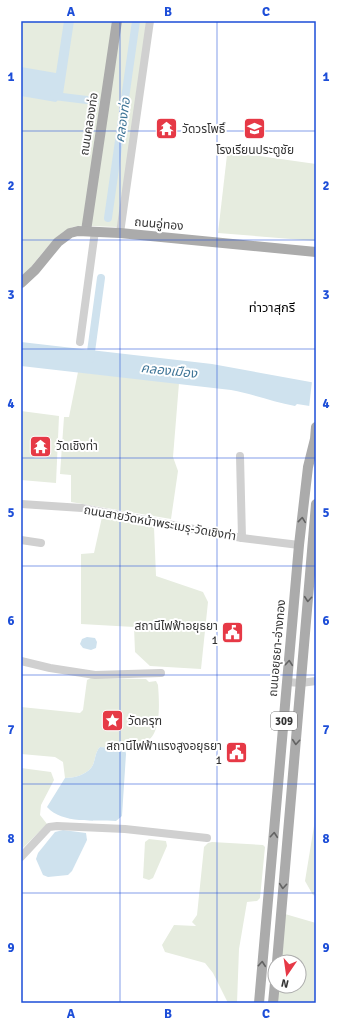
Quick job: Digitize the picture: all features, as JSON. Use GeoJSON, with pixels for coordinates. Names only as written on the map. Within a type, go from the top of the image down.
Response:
{"type":"FeatureCollection","features":[{"type":"Feature","properties":{"kind":"main road","name":"ถนนคลองท่อ"},"geometry":{"type":"LineString","coordinates":[[90,231],[117,21]]}},
{"type":"Feature","properties":{"kind":"main road","name":"ถนนอู่ทอง"},"geometry":{"type":"LineString","coordinates":[[21,283],[35,270],[58,242],[70,233],[78,231],[316,252]]}},
{"type":"Feature","properties":{"kind":"main road","name":"ถนนอยุธยา-อ่างทอง"},"geometry":{"type":"LineString","coordinates":[[259,1003],[299,545],[308,466],[315,443],[316,427]]}},
{"type":"Feature","properties":{"kind":"main road","name":"309"},"geometry":{"type":"LineString","coordinates":[[278,954],[316,504]]}},
{"type":"Feature","properties":{"kind":"street"},"geometry":{"type":"LineString","coordinates":[[120,234],[150,21]]}},
{"type":"Feature","properties":{"kind":"street"},"geometry":{"type":"LineString","coordinates":[[80,342],[90,231]]}},
{"type":"Feature","properties":{"kind":"street"},"geometry":{"type":"LineString","coordinates":[[240,456],[242,538]]}},
{"type":"Feature","properties":{"kind":"street","name":"ถนนสายวัดหน้าพระเมรุ-วัดเชิงท่า"},"geometry":{"type":"LineString","coordinates":[[21,504],[82,508],[242,538],[299,545]]}},
{"type":"Feature","properties":{"kind":"street"},"geometry":{"type":"LineString","coordinates":[[21,540],[41,543]]}},
{"type":"Feature","properties":{"kind":"street"},"geometry":{"type":"LineString","coordinates":[[21,661],[50,668],[95,675],[161,673]]}},
{"type":"Feature","properties":{"kind":"street"},"geometry":{"type":"LineString","coordinates":[[287,682],[316,682]]}},
{"type":"Feature","properties":{"kind":"street"},"geometry":{"type":"LineString","coordinates":[[21,857],[49,828],[57,826],[125,829],[207,838]]}},
{"type":"Feature","properties":{"kind":"shaded area"},"geometry":{"type":"Polygon","coordinates":[[[21,21],[147,21],[118,227],[78,226],[70,228],[62,233],[47,247],[21,277],[21,21]]]}},
{"type":"Feature","properties":{"kind":"shaded area"},"geometry":{"type":"Polygon","coordinates":[[[230,152],[316,164],[316,241],[218,233],[227,155],[230,152]]]}},
{"type":"Feature","properties":{"kind":"shaded area"},"geometry":{"type":"Polygon","coordinates":[[[78,372],[179,383],[173,457],[178,471],[171,519],[71,502],[71,475],[60,474],[64,417],[69,417],[78,372]]]}},
{"type":"Feature","properties":{"kind":"shaded area"},"geometry":{"type":"Polygon","coordinates":[[[21,411],[59,416],[56,483],[21,480],[21,411]]]}},
{"type":"Feature","properties":{"kind":"shaded area"},"geometry":{"type":"Polygon","coordinates":[[[102,517],[154,527],[156,576],[203,592],[208,602],[201,669],[150,666],[135,652],[134,627],[81,624],[81,554],[94,553],[102,517]]]}},
{"type":"Feature","properties":{"kind":"shaded area"},"geometry":{"type":"Polygon","coordinates":[[[91,678],[146,679],[149,682],[156,681],[158,685],[159,699],[158,715],[155,731],[152,737],[141,743],[134,743],[125,749],[100,747],[94,763],[89,770],[79,776],[65,778],[63,762],[55,757],[21,754],[21,707],[80,713],[83,710],[87,680],[91,678]]]}},
{"type":"Feature","properties":{"kind":"shaded area"},"geometry":{"type":"Polygon","coordinates":[[[21,768],[51,772],[54,780],[41,805],[40,815],[47,824],[21,850],[21,768]]]}},
{"type":"Feature","properties":{"kind":"shaded area"},"geometry":{"type":"Polygon","coordinates":[[[316,798],[316,896],[313,895],[305,881],[314,826],[316,798]]]}},
{"type":"Feature","properties":{"kind":"shaded area"},"geometry":{"type":"Polygon","coordinates":[[[149,839],[166,841],[167,846],[153,878],[149,880],[143,878],[145,842],[149,839]]]}},
{"type":"Feature","properties":{"kind":"shaded area"},"geometry":{"type":"Polygon","coordinates":[[[208,843],[263,845],[265,847],[260,898],[257,901],[247,902],[239,949],[237,1003],[228,1003],[213,973],[205,963],[165,952],[162,945],[174,925],[196,926],[192,922],[197,915],[204,847],[208,843]]]}},
{"type":"Feature","properties":{"kind":"shaded area"},"geometry":{"type":"Polygon","coordinates":[[[285,914],[316,923],[316,1003],[277,1003],[278,994],[307,994],[307,954],[282,954],[285,914]]]}},
{"type":"Feature","properties":{"kind":"water"},"geometry":{"type":"Polygon","coordinates":[[[64,21],[74,21],[63,94],[56,102],[21,96],[21,67],[56,73],[64,21]]]}},
{"type":"Feature","properties":{"kind":"water","name":"คลองเมือง"},"geometry":{"type":"Polygon","coordinates":[[[21,342],[212,364],[316,383],[316,407],[297,404],[295,406],[231,390],[21,366],[21,342]]]}},
{"type":"Feature","properties":{"kind":"water"},"geometry":{"type":"Polygon","coordinates":[[[87,637],[95,638],[97,642],[96,648],[91,650],[83,648],[80,644],[82,639],[87,637]]]}},
{"type":"Feature","properties":{"kind":"water"},"geometry":{"type":"Polygon","coordinates":[[[100,747],[125,749],[126,754],[122,816],[116,821],[89,821],[70,819],[53,812],[47,807],[65,778],[79,776],[86,773],[93,766],[100,747]]]}},
{"type":"Feature","properties":{"kind":"water"},"geometry":{"type":"Polygon","coordinates":[[[63,830],[86,833],[87,840],[72,871],[68,875],[48,877],[43,875],[36,859],[38,853],[55,832],[63,830]]]}},
{"type":"Feature","properties":{"kind":"pier"},"geometry":{"type":"Polygon","coordinates":[[[312,381],[316,381],[316,409],[309,408],[312,381]]]}},
{"type":"Feature","properties":{"kind":"waterway","name":"คลองท่อ"},"geometry":{"type":"LineString","coordinates":[[108,218],[136,21]]}},
{"type":"Feature","properties":{"kind":"waterway"},"geometry":{"type":"LineString","coordinates":[[54,96],[95,101]]}},
{"type":"Feature","properties":{"kind":"waterway","name":"คลองท่อ"},"geometry":{"type":"LineString","coordinates":[[90,359],[101,278]]}},
{"type":"Feature","properties":{"kind":"place","name":"วัดวรโพธิ์"},"geometry":{"type":"Point","coordinates":[167,129]}},
{"type":"Feature","properties":{"kind":"place","name":"โรงเรียนประตูชัย"},"geometry":{"type":"Point","coordinates":[255,129]}},
{"type":"Feature","properties":{"kind":"place","name":"วัดเชิงท่า"},"geometry":{"type":"Point","coordinates":[41,446]}},
{"type":"Feature","properties":{"kind":"place","name":"สถานีไฟฟ้าอยุธยา 1"},"geometry":{"type":"Point","coordinates":[233,633]}},
{"type":"Feature","properties":{"kind":"place","name":"วัดครุฑ"},"geometry":{"type":"Point","coordinates":[113,721]}},
{"type":"Feature","properties":{"kind":"place","name":"สถานีไฟฟ้าแรงสูงอยุธยา 1"},"geometry":{"type":"Point","coordinates":[237,753]}},
{"type":"Feature","properties":{"kind":"district","name":"ท่าวาสุกรี"},"geometry":{"type":"Point","coordinates":[272,307]}}]}
